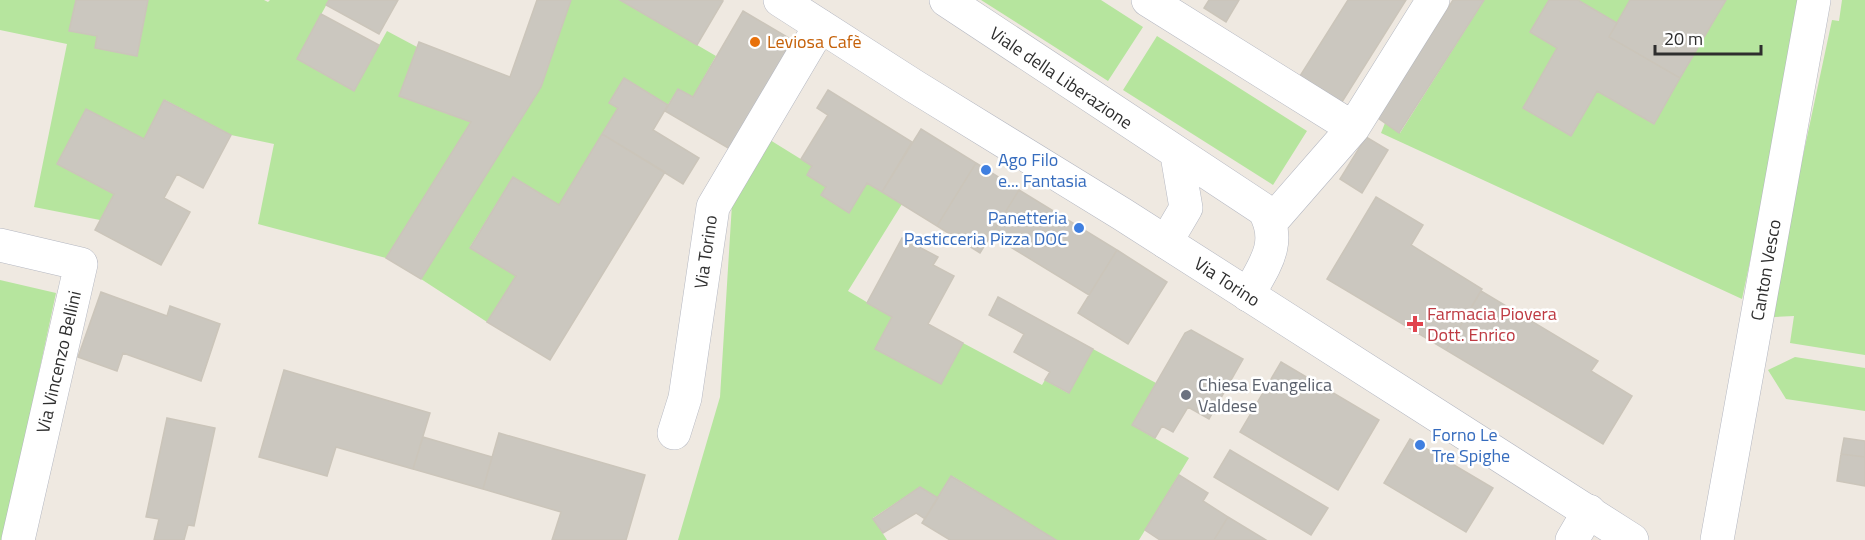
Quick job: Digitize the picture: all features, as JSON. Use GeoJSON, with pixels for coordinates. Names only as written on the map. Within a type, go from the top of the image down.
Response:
{"type":"FeatureCollection","features":[{"type":"Feature","properties":{"kind":"street","name":"Via Torino"},"geometry":{"type":"LineString","coordinates":[[780,0],[1166,242],[1632,540]]}},
{"type":"Feature","properties":{"kind":"street","name":"Viale della Liberazione"},"geometry":{"type":"LineString","coordinates":[[946,0],[1264,210],[1270,222]]}},
{"type":"Feature","properties":{"kind":"street"},"geometry":{"type":"LineString","coordinates":[[1148,0],[1183,9],[1353,128]]}},
{"type":"Feature","properties":{"kind":"street"},"geometry":{"type":"LineString","coordinates":[[1248,295],[1266,262],[1274,241],[1270,222],[1353,128],[1433,0]]}},
{"type":"Feature","properties":{"kind":"street","name":"Canton Vesco"},"geometry":{"type":"LineString","coordinates":[[1717,540],[1814,0]]}},
{"type":"Feature","properties":{"kind":"street","name":"Via Torino"},"geometry":{"type":"LineString","coordinates":[[674,433],[685,398],[713,207],[820,26]]}},
{"type":"Feature","properties":{"kind":"street"},"geometry":{"type":"LineString","coordinates":[[1166,242],[1186,208],[1177,154]]}},
{"type":"Feature","properties":{"kind":"street","name":"Via Vincenzo Bellini"},"geometry":{"type":"LineString","coordinates":[[0,245],[81,264],[18,540]]}},
{"type":"Feature","properties":{"kind":"street"},"geometry":{"type":"LineString","coordinates":[[1572,540],[1589,512]]}},
{"type":"Feature","properties":{"kind":"green space"},"geometry":{"type":"Polygon","coordinates":[[[0,0],[264,0],[268,2],[270,0],[329,0],[297,59],[354,90],[387,31],[417,47],[399,96],[471,122],[386,258],[258,224],[274,144],[231,135],[165,100],[144,139],[86,109],[57,164],[114,194],[100,220],[34,207],[67,44],[0,30],[0,0]]]}},
{"type":"Feature","properties":{"kind":"green space"},"geometry":{"type":"Polygon","coordinates":[[[571,0],[620,0],[716,56],[693,97],[678,89],[668,105],[624,78],[609,103],[618,108],[559,205],[513,177],[470,247],[516,276],[487,322],[421,279],[541,87],[571,0]]]}},
{"type":"Feature","properties":{"kind":"green space"},"geometry":{"type":"Polygon","coordinates":[[[981,0],[1101,0],[1143,27],[1108,81],[981,0]]]}},
{"type":"Feature","properties":{"kind":"green space"},"geometry":{"type":"Polygon","coordinates":[[[1484,0],[1805,0],[1742,299],[1381,133],[1385,123],[1400,133],[1484,0]]]}},
{"type":"Feature","properties":{"kind":"green space"},"geometry":{"type":"Polygon","coordinates":[[[1842,0],[1865,0],[1865,355],[1790,343],[1794,316],[1774,317],[1791,212],[1832,20],[1839,21],[1842,0]]]}},
{"type":"Feature","properties":{"kind":"green space"},"geometry":{"type":"Polygon","coordinates":[[[1157,36],[1307,131],[1273,185],[1123,90],[1157,36]]]}},
{"type":"Feature","properties":{"kind":"green space"},"geometry":{"type":"Polygon","coordinates":[[[770,140],[812,166],[807,175],[826,187],[821,195],[849,212],[867,183],[902,204],[848,291],[892,317],[875,349],[941,384],[963,343],[1042,385],[1045,380],[1068,393],[1093,349],[1156,383],[1132,425],[1189,458],[1139,540],[1056,540],[952,476],[938,498],[920,487],[873,518],[887,540],[678,540],[720,397],[732,204],[770,140]]]}},
{"type":"Feature","properties":{"kind":"green space"},"geometry":{"type":"Polygon","coordinates":[[[0,280],[56,293],[3,540],[0,540],[0,280]]]}},
{"type":"Feature","properties":{"kind":"green space"},"geometry":{"type":"Polygon","coordinates":[[[1795,357],[1865,368],[1865,411],[1786,399],[1768,370],[1795,357]]]}},
{"type":"Feature","properties":{"kind":"building"},"geometry":{"type":"Polygon","coordinates":[[[76,0],[148,0],[137,56],[95,48],[97,36],[69,31],[76,0]]]}},
{"type":"Feature","properties":{"kind":"building"},"geometry":{"type":"Polygon","coordinates":[[[329,0],[398,0],[379,34],[326,5],[329,0]]]}},
{"type":"Feature","properties":{"kind":"building"},"geometry":{"type":"Polygon","coordinates":[[[537,0],[571,0],[541,87],[421,279],[386,258],[471,122],[399,96],[419,42],[510,77],[537,0]]]}},
{"type":"Feature","properties":{"kind":"building"},"geometry":{"type":"Polygon","coordinates":[[[620,0],[720,0],[723,1],[697,45],[620,0]]]}},
{"type":"Feature","properties":{"kind":"building"},"geometry":{"type":"Polygon","coordinates":[[[1209,0],[1239,0],[1226,22],[1204,8],[1209,0]]]}},
{"type":"Feature","properties":{"kind":"building"},"geometry":{"type":"Polygon","coordinates":[[[1348,0],[1406,0],[1342,102],[1300,76],[1348,0]]]}},
{"type":"Feature","properties":{"kind":"building"},"geometry":{"type":"Polygon","coordinates":[[[1453,0],[1484,0],[1399,133],[1378,118],[1453,0]]]}},
{"type":"Feature","properties":{"kind":"building"},"geometry":{"type":"Polygon","coordinates":[[[1549,0],[1578,0],[1617,23],[1609,37],[1680,78],[1654,124],[1597,91],[1571,136],[1523,108],[1557,48],[1530,32],[1549,0]]]}},
{"type":"Feature","properties":{"kind":"building"},"geometry":{"type":"Polygon","coordinates":[[[1630,0],[1726,0],[1680,78],[1609,37],[1630,0]]]}},
{"type":"Feature","properties":{"kind":"building"},"geometry":{"type":"Polygon","coordinates":[[[743,11],[799,44],[735,152],[665,111],[678,89],[693,97],[743,11]]]}},
{"type":"Feature","properties":{"kind":"building"},"geometry":{"type":"Polygon","coordinates":[[[321,14],[379,45],[354,91],[297,59],[321,14]]]}},
{"type":"Feature","properties":{"kind":"building"},"geometry":{"type":"Polygon","coordinates":[[[624,78],[668,105],[653,130],[699,158],[683,184],[602,134],[618,108],[609,103],[624,78]]]}},
{"type":"Feature","properties":{"kind":"building"},"geometry":{"type":"Polygon","coordinates":[[[828,90],[912,142],[882,192],[867,183],[849,213],[821,195],[826,187],[807,175],[812,166],[801,159],[828,115],[817,108],[828,90]]]}},
{"type":"Feature","properties":{"kind":"building"},"geometry":{"type":"Polygon","coordinates":[[[164,100],[231,135],[203,188],[177,174],[164,198],[190,212],[161,265],[95,230],[114,194],[57,164],[86,109],[144,139],[164,100]]]}},
{"type":"Feature","properties":{"kind":"building"},"geometry":{"type":"Polygon","coordinates":[[[921,129],[976,163],[937,226],[882,192],[921,129]]]}},
{"type":"Feature","properties":{"kind":"building"},"geometry":{"type":"Polygon","coordinates":[[[602,134],[665,172],[550,360],[487,322],[516,276],[470,248],[513,177],[559,205],[602,134]]]}},
{"type":"Feature","properties":{"kind":"building"},"geometry":{"type":"Polygon","coordinates":[[[1366,137],[1388,150],[1362,193],[1340,179],[1366,137]]]}},
{"type":"Feature","properties":{"kind":"building"},"geometry":{"type":"Polygon","coordinates":[[[976,163],[1019,190],[980,253],[937,226],[976,163]]]}},
{"type":"Feature","properties":{"kind":"building"},"geometry":{"type":"Polygon","coordinates":[[[1019,190],[1117,250],[1089,295],[991,235],[1019,190]]]}},
{"type":"Feature","properties":{"kind":"building"},"geometry":{"type":"Polygon","coordinates":[[[1376,197],[1423,225],[1411,245],[1482,289],[1446,350],[1327,279],[1376,197]]]}},
{"type":"Feature","properties":{"kind":"building"},"geometry":{"type":"Polygon","coordinates":[[[902,238],[938,257],[933,265],[954,276],[928,324],[963,343],[941,384],[875,349],[892,317],[867,303],[902,238]]]}},
{"type":"Feature","properties":{"kind":"building"},"geometry":{"type":"Polygon","coordinates":[[[1117,250],[1167,282],[1128,344],[1078,313],[1117,250]]]}},
{"type":"Feature","properties":{"kind":"building"},"geometry":{"type":"Polygon","coordinates":[[[1481,291],[1598,361],[1591,371],[1632,396],[1603,444],[1446,350],[1481,291]]]}},
{"type":"Feature","properties":{"kind":"building"},"geometry":{"type":"Polygon","coordinates":[[[101,292],[167,316],[170,306],[220,324],[201,381],[123,353],[117,371],[78,357],[101,292]]]}},
{"type":"Feature","properties":{"kind":"building"},"geometry":{"type":"Polygon","coordinates":[[[998,297],[1093,349],[1069,393],[1045,380],[1050,372],[1014,352],[1024,334],[989,315],[998,297]]]}},
{"type":"Feature","properties":{"kind":"building","name":"Chiesa Evangelica Valdese"},"geometry":{"type":"Polygon","coordinates":[[[1191,330],[1243,359],[1209,419],[1188,407],[1173,432],[1162,426],[1155,438],[1132,425],[1185,333],[1191,330]]]}},
{"type":"Feature","properties":{"kind":"building"},"geometry":{"type":"Polygon","coordinates":[[[1281,362],[1379,420],[1338,490],[1240,432],[1281,362]]]}},
{"type":"Feature","properties":{"kind":"building"},"geometry":{"type":"Polygon","coordinates":[[[284,370],[430,413],[413,469],[336,447],[327,476],[259,457],[284,370]]]}},
{"type":"Feature","properties":{"kind":"building"},"geometry":{"type":"Polygon","coordinates":[[[167,418],[215,428],[194,526],[188,525],[184,540],[154,540],[159,519],[146,517],[167,418]]]}},
{"type":"Feature","properties":{"kind":"building"},"geometry":{"type":"Polygon","coordinates":[[[499,433],[645,475],[626,540],[552,540],[561,512],[483,489],[499,433]]]}},
{"type":"Feature","properties":{"kind":"building"},"geometry":{"type":"Polygon","coordinates":[[[423,437],[492,457],[483,489],[413,469],[423,437]]]}},
{"type":"Feature","properties":{"kind":"building"},"geometry":{"type":"Polygon","coordinates":[[[1844,438],[1865,441],[1865,457],[1841,454],[1844,438]]]}},
{"type":"Feature","properties":{"kind":"building"},"geometry":{"type":"Polygon","coordinates":[[[1410,439],[1493,488],[1466,532],[1384,483],[1410,439]]]}},
{"type":"Feature","properties":{"kind":"building"},"geometry":{"type":"Polygon","coordinates":[[[1230,450],[1328,508],[1311,535],[1214,477],[1230,450]]]}},
{"type":"Feature","properties":{"kind":"building"},"geometry":{"type":"Polygon","coordinates":[[[1841,454],[1865,457],[1865,486],[1837,481],[1841,454]]]}},
{"type":"Feature","properties":{"kind":"building"},"geometry":{"type":"Polygon","coordinates":[[[1179,475],[1208,493],[1203,501],[1228,517],[1214,540],[1160,540],[1145,530],[1179,475]]]}},
{"type":"Feature","properties":{"kind":"building"},"geometry":{"type":"Polygon","coordinates":[[[951,476],[1056,540],[950,540],[922,523],[951,476]]]}},
{"type":"Feature","properties":{"kind":"building"},"geometry":{"type":"Polygon","coordinates":[[[920,487],[938,498],[925,519],[916,513],[883,533],[873,519],[920,487]]]}},
{"type":"Feature","properties":{"kind":"building"},"geometry":{"type":"Polygon","coordinates":[[[1228,517],[1266,540],[1214,540],[1228,517]]]}},
{"type":"Feature","properties":{"kind":"place","name":"Leviosa Cafè"},"geometry":{"type":"Point","coordinates":[755,42]}},
{"type":"Feature","properties":{"kind":"place","name":"Ago Filo e... Fantasia"},"geometry":{"type":"Point","coordinates":[986,170]}},
{"type":"Feature","properties":{"kind":"place","name":"Panetteria Pasticceria Pizza DOC"},"geometry":{"type":"Point","coordinates":[1079,228]}},
{"type":"Feature","properties":{"kind":"place","name":"Farmacia Piovera Dott. Enrico"},"geometry":{"type":"Point","coordinates":[1415,324]}},
{"type":"Feature","properties":{"kind":"place","name":"Chiesa Evangelica Valdese"},"geometry":{"type":"Point","coordinates":[1186,395]}},
{"type":"Feature","properties":{"kind":"place","name":"Forno Le Tre Spighe"},"geometry":{"type":"Point","coordinates":[1420,445]}}]}
